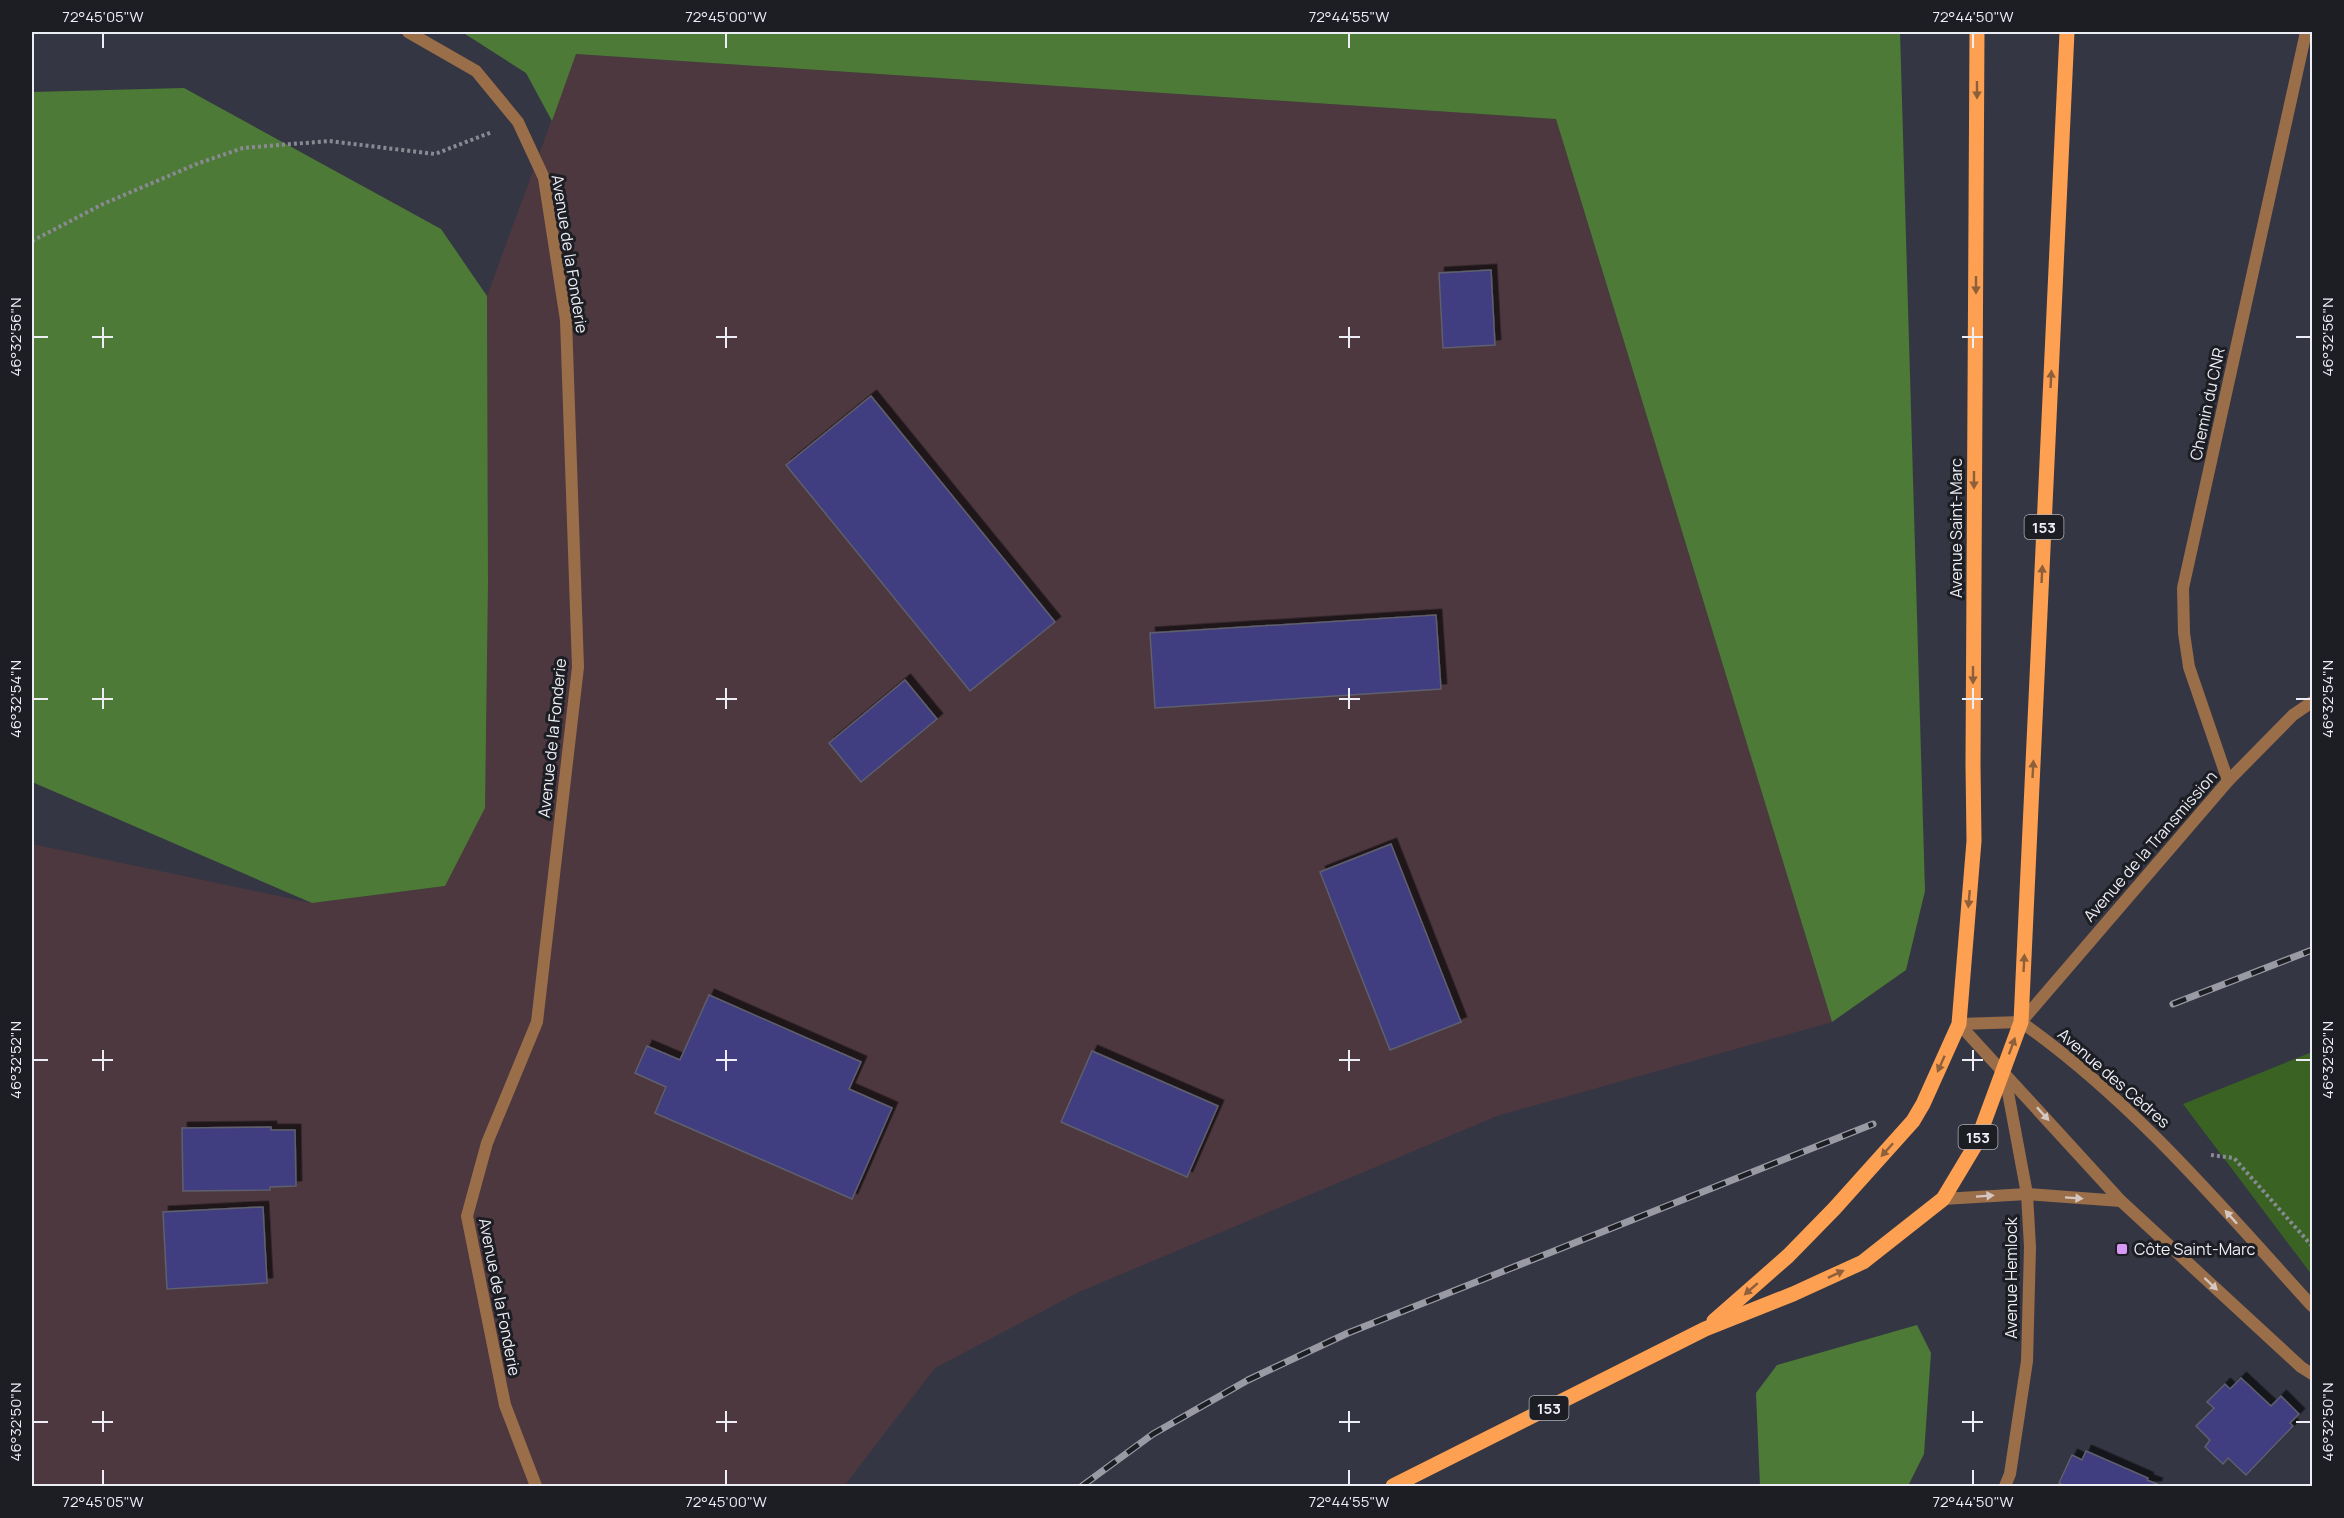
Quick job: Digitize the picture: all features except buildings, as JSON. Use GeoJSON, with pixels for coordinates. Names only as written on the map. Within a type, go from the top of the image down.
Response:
{"type":"FeatureCollection","features":[{"type":"Feature","properties":{"kind":"main road","name":"Avenue Saint-Marc"},"geometry":{"type":"LineString","coordinates":[[1959,1024],[1974,841],[1972,764],[1977,32]]}},
{"type":"Feature","properties":{"kind":"main road","name":"153"},"geometry":{"type":"LineString","coordinates":[[1393,1486],[1705,1329],[1793,1294],[1863,1262],[1943,1199],[1976,1144],[2021,1022],[2067,32]]}},
{"type":"Feature","properties":{"kind":"main road","name":"153"},"geometry":{"type":"LineString","coordinates":[[1705,1329],[1788,1256],[1834,1209],[1913,1121],[1959,1024]]}},
{"type":"Feature","properties":{"kind":"street","name":"Avenue de la Fonderie"},"geometry":{"type":"LineString","coordinates":[[408,32],[476,71],[518,122],[544,178],[566,320],[578,667],[537,1022],[487,1143],[466,1216],[505,1405],[536,1486]]}},
{"type":"Feature","properties":{"kind":"street","name":"Chemin du CNR"},"geometry":{"type":"LineString","coordinates":[[2228,781],[2189,667],[2184,633],[2183,588],[2306,32]]}},
{"type":"Feature","properties":{"kind":"street","name":"Avenue de la Transmission"},"geometry":{"type":"LineString","coordinates":[[2021,1022],[2228,781],[2293,715],[2313,702]]}},
{"type":"Feature","properties":{"kind":"street"},"geometry":{"type":"LineString","coordinates":[[1959,1024],[2021,1022]]}},
{"type":"Feature","properties":{"kind":"street","name":"Avenue des Cèdres"},"geometry":{"type":"LineString","coordinates":[[2021,1022],[2074,1060],[2169,1149],[2313,1306]]}},
{"type":"Feature","properties":{"kind":"street"},"geometry":{"type":"LineString","coordinates":[[1959,1024],[2121,1201],[2301,1367],[2313,1374]]}},
{"type":"Feature","properties":{"kind":"street","name":"Avenue Hemlock"},"geometry":{"type":"LineString","coordinates":[[2004,1071],[2027,1194],[2030,1251],[2027,1361],[2010,1474],[2005,1486]]}},
{"type":"Feature","properties":{"kind":"street"},"geometry":{"type":"LineString","coordinates":[[1943,1199],[2027,1194],[2121,1201]]}},
{"type":"Feature","properties":{"kind":"path"},"geometry":{"type":"LineString","coordinates":[[32,241],[103,204],[199,163],[243,148],[329,141],[435,154],[518,122]]}},
{"type":"Feature","properties":{"kind":"path"},"geometry":{"type":"LineString","coordinates":[[2169,1149],[2234,1158],[2313,1246]]}},
{"type":"Feature","properties":{"kind":"shaded area"},"geometry":{"type":"Polygon","coordinates":[[[576,54],[1556,119],[1832,1022],[1497,1116],[1079,1292],[935,1368],[844,1486],[32,1486],[32,844],[312,903],[445,886],[488,581],[487,296],[576,54]]]}},
{"type":"Feature","properties":{"kind":"green space"},"geometry":{"type":"Polygon","coordinates":[[[462,32],[1900,32],[1925,891],[1906,970],[1832,1022],[1556,119],[576,54],[552,121],[526,73],[462,32]]]}},
{"type":"Feature","properties":{"kind":"green space"},"geometry":{"type":"Polygon","coordinates":[[[184,88],[441,229],[487,296],[488,581],[485,808],[445,886],[312,903],[32,782],[32,92],[184,88]]]}},
{"type":"Feature","properties":{"kind":"green space"},"geometry":{"type":"Polygon","coordinates":[[[2312,1052],[2312,1275],[2183,1104],[2312,1052]]]}},
{"type":"Feature","properties":{"kind":"green space"},"geometry":{"type":"Polygon","coordinates":[[[1917,1325],[1931,1353],[1924,1454],[1908,1486],[1760,1486],[1756,1393],[1777,1365],[1917,1325]]]}},
{"type":"Feature","properties":{"kind":"railway"},"geometry":{"type":"LineString","coordinates":[[2173,1004],[2312,950]]}},
{"type":"Feature","properties":{"kind":"railway"},"geometry":{"type":"LineString","coordinates":[[1082,1486],[1153,1434],[1248,1380],[1348,1333],[1873,1124]]}},
{"type":"Feature","properties":{"kind":"place","name":"Côte Saint-Marc"},"geometry":{"type":"Point","coordinates":[2122,1249]}}]}
